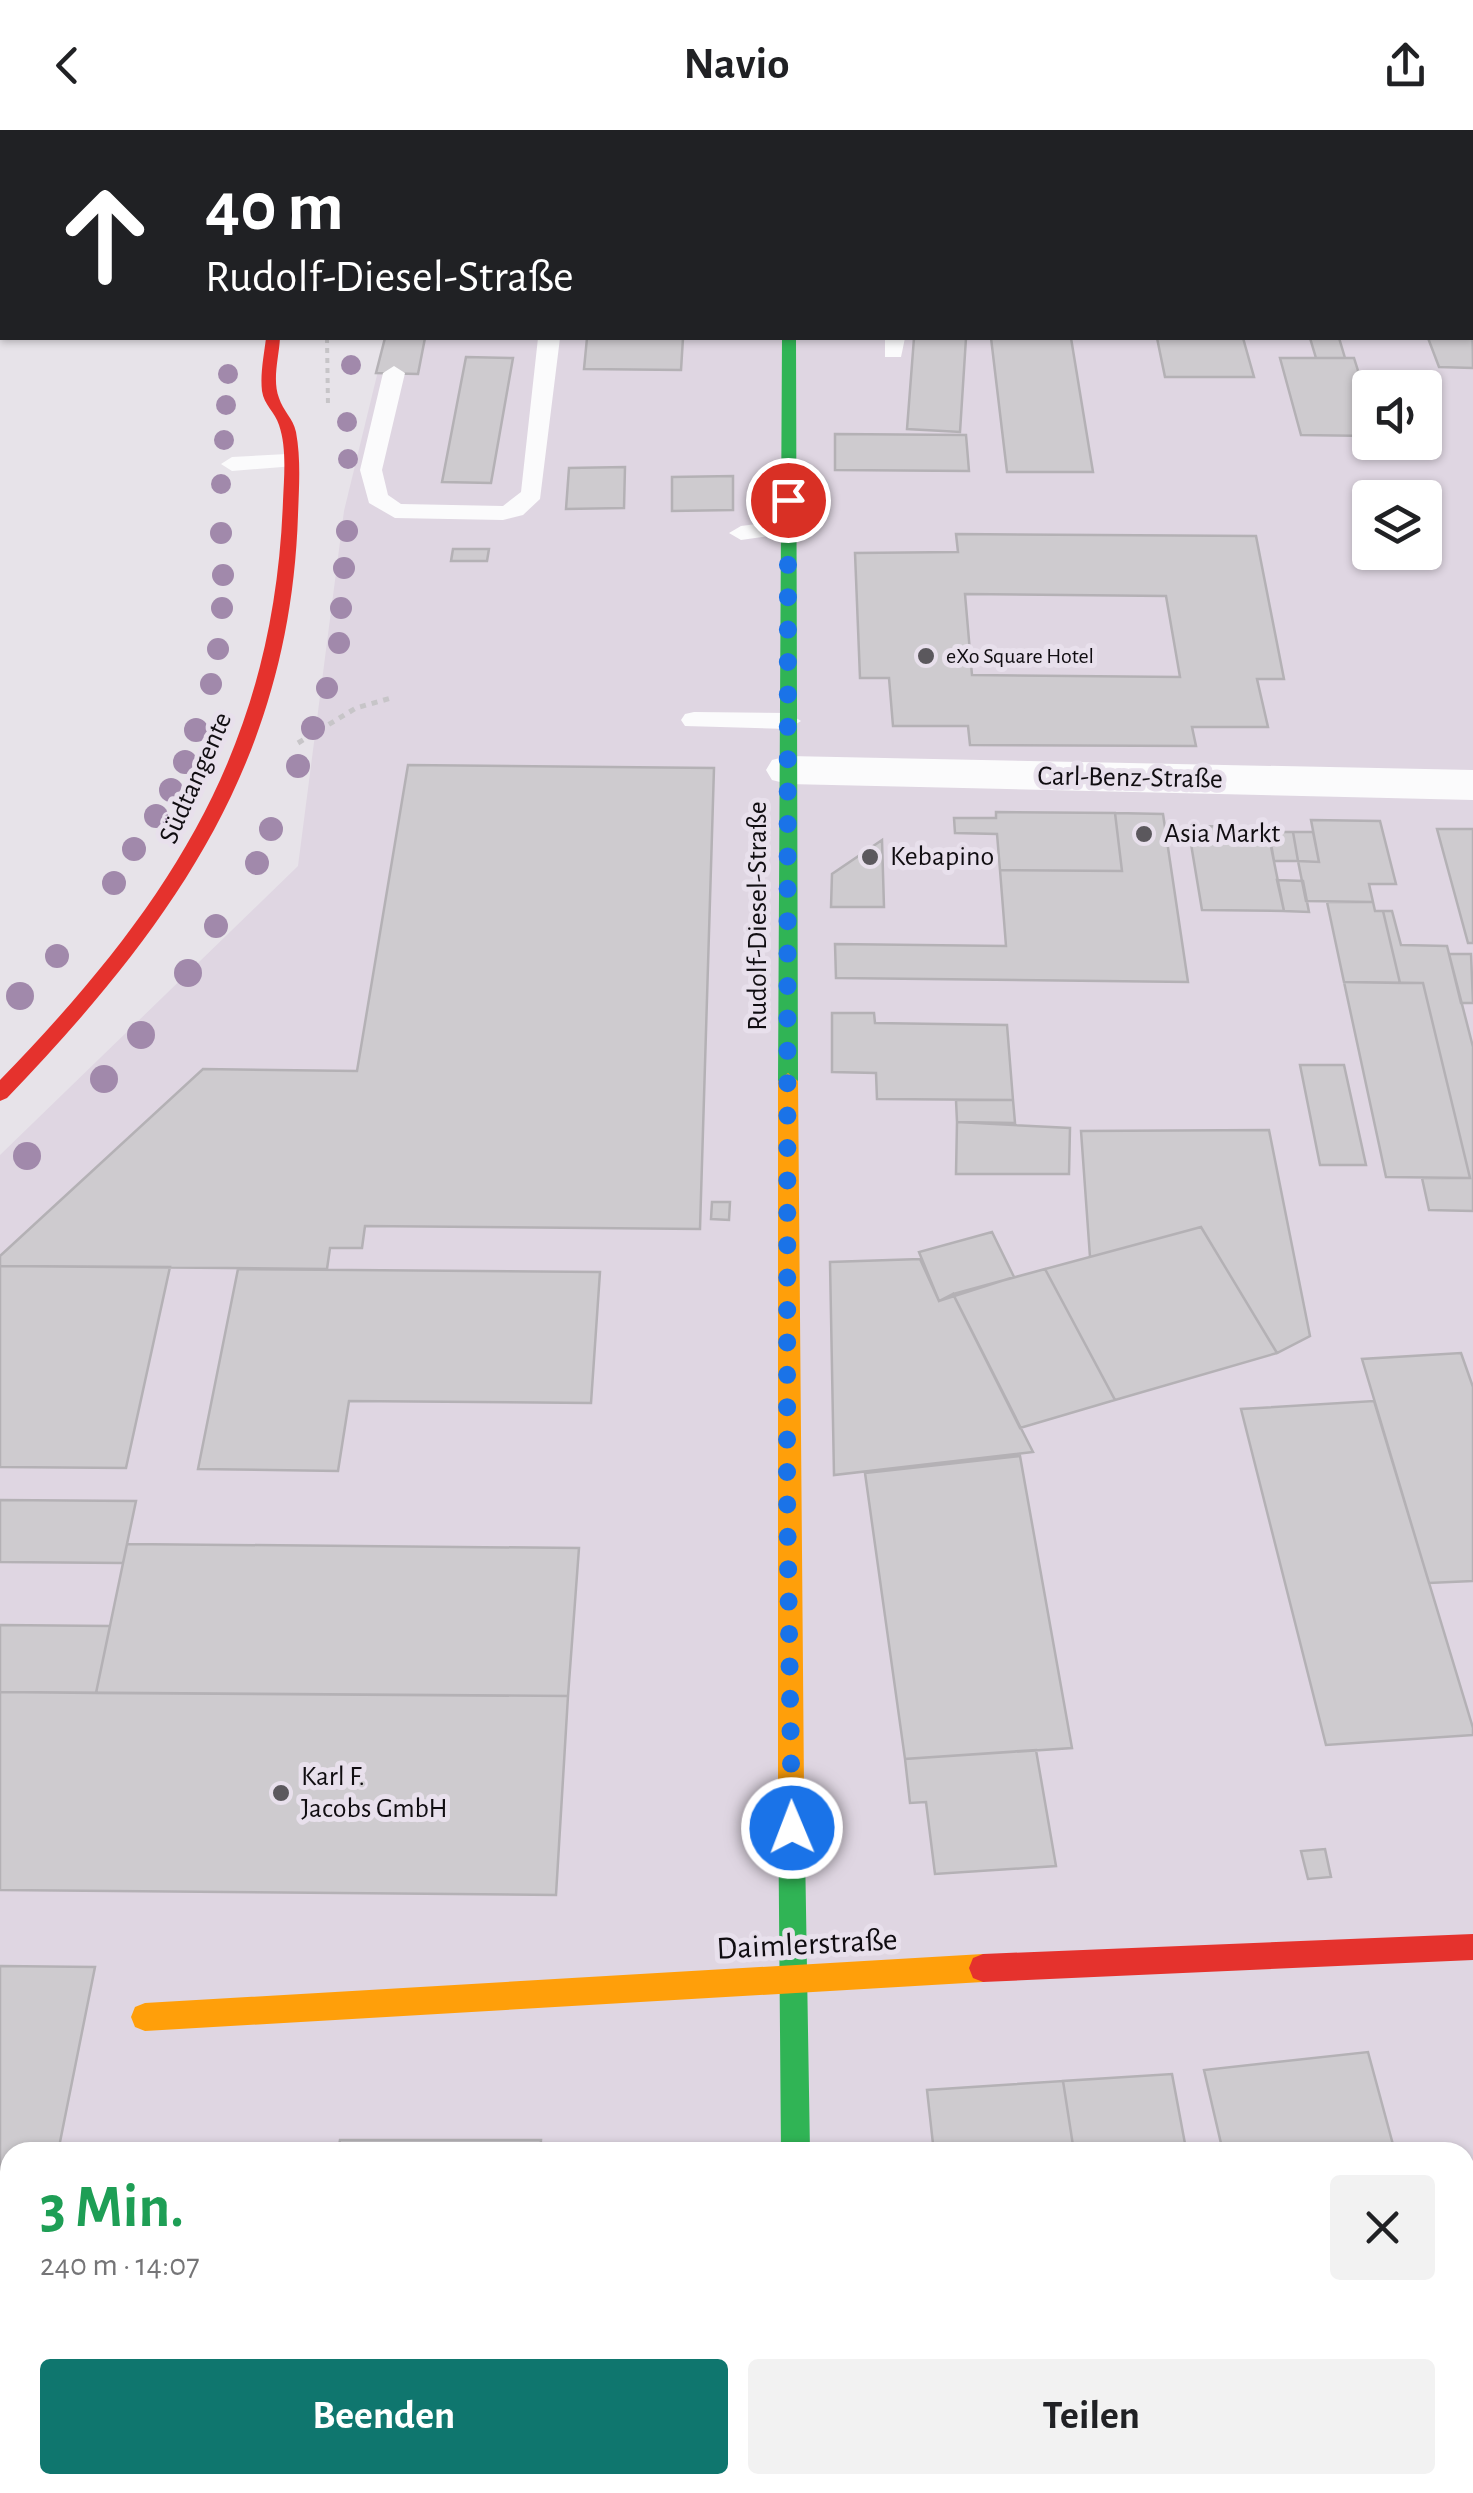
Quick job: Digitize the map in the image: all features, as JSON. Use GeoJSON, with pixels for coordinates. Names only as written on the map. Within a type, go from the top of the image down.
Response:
{"type":"FeatureCollection","features":[{"type":"Feature","properties":{"kind":"street","name":"Südtangente"},"geometry":{"type":"LineString","coordinates":[[0,1093],[123,964],[191,866],[251,739],[274,652],[290,543],[287,422],[271,400],[273,340]]}},
{"type":"Feature","properties":{"kind":"street","name":"Rudolf-Diesel-Straße"},"geometry":{"type":"LineString","coordinates":[[789,340],[787,1494],[796,2142]]}},
{"type":"Feature","properties":{"kind":"street"},"geometry":{"type":"LineString","coordinates":[[287,422],[306,400]]}},
{"type":"Feature","properties":{"kind":"street","name":"Carl-Benz-Straße"},"geometry":{"type":"LineString","coordinates":[[788,770],[1473,785]]}},
{"type":"Feature","properties":{"kind":"street","name":"Daimlerstraße"},"geometry":{"type":"LineString","coordinates":[[145,2017],[795,1976],[1473,1947]]}},
{"type":"Feature","properties":{"kind":"lane"},"geometry":{"type":"LineString","coordinates":[[394,374],[371,470],[377,498],[395,511],[504,513],[515,510],[532,494],[549,340]]}},
{"type":"Feature","properties":{"kind":"lane"},"geometry":{"type":"LineString","coordinates":[[232,464],[288,461]]}},
{"type":"Feature","properties":{"kind":"lane"},"geometry":{"type":"LineString","coordinates":[[741,533],[788,528]]}},
{"type":"Feature","properties":{"kind":"lane"},"geometry":{"type":"LineString","coordinates":[[694,720],[788,721]]}},
{"type":"Feature","properties":{"kind":"path"},"geometry":{"type":"LineString","coordinates":[[292,746],[356,708],[391,698]]}},
{"type":"Feature","properties":{"kind":"shaded area"},"geometry":{"type":"Polygon","coordinates":[[[386,340],[1473,340],[1473,2142],[0,2142],[0,1155],[298,866],[344,511],[386,340]]]}},
{"type":"Feature","properties":{"kind":"building"},"geometry":{"type":"Polygon","coordinates":[[[384,340],[425,340],[418,374],[376,373],[384,340]]]}},
{"type":"Feature","properties":{"kind":"building"},"geometry":{"type":"Polygon","coordinates":[[[587,340],[683,340],[681,370],[584,369],[587,340]]]}},
{"type":"Feature","properties":{"kind":"building"},"geometry":{"type":"Polygon","coordinates":[[[914,340],[966,340],[960,432],[907,429],[914,340]]]}},
{"type":"Feature","properties":{"kind":"building"},"geometry":{"type":"Polygon","coordinates":[[[991,340],[1071,340],[1093,472],[1007,472],[991,340]]]}},
{"type":"Feature","properties":{"kind":"building"},"geometry":{"type":"Polygon","coordinates":[[[1157,340],[1244,340],[1254,377],[1165,377],[1157,340]]]}},
{"type":"Feature","properties":{"kind":"building"},"geometry":{"type":"Polygon","coordinates":[[[1311,340],[1340,340],[1345,358],[1316,358],[1311,340]]]}},
{"type":"Feature","properties":{"kind":"building"},"geometry":{"type":"Polygon","coordinates":[[[1429,340],[1473,340],[1473,368],[1439,367],[1429,340]]]}},
{"type":"Feature","properties":{"kind":"building"},"geometry":{"type":"Polygon","coordinates":[[[466,357],[513,358],[491,483],[442,482],[466,357]]]}},
{"type":"Feature","properties":{"kind":"building"},"geometry":{"type":"Polygon","coordinates":[[[1280,358],[1354,358],[1358,370],[1352,370],[1352,436],[1301,435],[1280,358]]]}},
{"type":"Feature","properties":{"kind":"building"},"geometry":{"type":"Polygon","coordinates":[[[835,434],[966,435],[969,471],[835,470],[835,434]]]}},
{"type":"Feature","properties":{"kind":"building"},"geometry":{"type":"Polygon","coordinates":[[[625,467],[624,508],[566,509],[569,468],[625,467]]]}},
{"type":"Feature","properties":{"kind":"building"},"geometry":{"type":"Polygon","coordinates":[[[733,476],[733,510],[672,511],[672,477],[733,476]]]}},
{"type":"Feature","properties":{"kind":"building"},"geometry":{"type":"Polygon","coordinates":[[[956,534],[1256,536],[1284,679],[1257,679],[1268,727],[1192,727],[1196,746],[970,745],[968,726],[893,726],[889,678],[860,678],[855,553],[958,552],[956,534]],[[965,594],[972,675],[1180,677],[1166,596],[965,594]]]}},
{"type":"Feature","properties":{"kind":"building"},"geometry":{"type":"Polygon","coordinates":[[[453,549],[489,549],[487,561],[451,561],[453,549]]]}},
{"type":"Feature","properties":{"kind":"building"},"geometry":{"type":"Polygon","coordinates":[[[408,765],[714,768],[700,1229],[365,1226],[362,1248],[330,1248],[327,1269],[0,1266],[0,1256],[203,1069],[357,1071],[408,765]]]}},
{"type":"Feature","properties":{"kind":"building"},"geometry":{"type":"Polygon","coordinates":[[[996,812],[1115,813],[1122,871],[1000,870],[997,834],[955,833],[954,818],[996,818],[996,812]]]}},
{"type":"Feature","properties":{"kind":"building"},"geometry":{"type":"Polygon","coordinates":[[[1115,813],[1163,814],[1188,982],[836,978],[835,944],[1006,946],[1000,870],[1122,871],[1115,813]]]}},
{"type":"Feature","properties":{"kind":"building"},"geometry":{"type":"Polygon","coordinates":[[[1311,820],[1380,821],[1396,884],[1369,884],[1373,902],[1306,901],[1298,861],[1319,862],[1311,820]]]}},
{"type":"Feature","properties":{"kind":"building"},"geometry":{"type":"Polygon","coordinates":[[[1188,826],[1267,827],[1284,911],[1202,910],[1188,826]]]}},
{"type":"Feature","properties":{"kind":"building"},"geometry":{"type":"Polygon","coordinates":[[[1437,829],[1473,829],[1473,943],[1468,943],[1437,829]]]}},
{"type":"Feature","properties":{"kind":"building"},"geometry":{"type":"Polygon","coordinates":[[[1269,832],[1293,832],[1298,861],[1274,861],[1269,832]]]}},
{"type":"Feature","properties":{"kind":"building"},"geometry":{"type":"Polygon","coordinates":[[[1293,832],[1313,832],[1319,862],[1298,861],[1293,832]]]}},
{"type":"Feature","properties":{"kind":"building","name":"Kebapino"},"geometry":{"type":"Polygon","coordinates":[[[882,840],[884,907],[831,907],[832,874],[882,840]]]}},
{"type":"Feature","properties":{"kind":"building"},"geometry":{"type":"Polygon","coordinates":[[[1277,880],[1303,881],[1309,912],[1284,911],[1277,880]]]}},
{"type":"Feature","properties":{"kind":"building"},"geometry":{"type":"Polygon","coordinates":[[[1327,902],[1373,902],[1375,911],[1383,911],[1400,983],[1344,982],[1327,902]]]}},
{"type":"Feature","properties":{"kind":"building"},"geometry":{"type":"Polygon","coordinates":[[[1383,911],[1392,911],[1401,945],[1447,946],[1473,1047],[1473,1211],[1429,1210],[1422,1178],[1470,1178],[1423,983],[1400,983],[1383,911]]]}},
{"type":"Feature","properties":{"kind":"building"},"geometry":{"type":"Polygon","coordinates":[[[1449,954],[1471,954],[1473,1003],[1461,1003],[1449,954]]]}},
{"type":"Feature","properties":{"kind":"building"},"geometry":{"type":"Polygon","coordinates":[[[1344,982],[1423,983],[1470,1178],[1386,1177],[1344,982]]]}},
{"type":"Feature","properties":{"kind":"building"},"geometry":{"type":"Polygon","coordinates":[[[832,1013],[874,1013],[875,1023],[1007,1025],[1013,1100],[877,1099],[876,1073],[832,1072],[832,1013]]]}},
{"type":"Feature","properties":{"kind":"building"},"geometry":{"type":"Polygon","coordinates":[[[1300,1065],[1344,1065],[1366,1165],[1320,1165],[1300,1065]]]}},
{"type":"Feature","properties":{"kind":"building"},"geometry":{"type":"Polygon","coordinates":[[[956,1100],[1013,1100],[1015,1123],[957,1122],[956,1100]]]}},
{"type":"Feature","properties":{"kind":"building"},"geometry":{"type":"Polygon","coordinates":[[[957,1122],[1070,1128],[1069,1174],[956,1174],[957,1122]]]}},
{"type":"Feature","properties":{"kind":"building"},"geometry":{"type":"Polygon","coordinates":[[[1269,1130],[1310,1336],[1277,1353],[1201,1227],[1090,1257],[1081,1131],[1269,1130]]]}},
{"type":"Feature","properties":{"kind":"building"},"geometry":{"type":"Polygon","coordinates":[[[712,1202],[730,1202],[729,1220],[711,1219],[712,1202]]]}},
{"type":"Feature","properties":{"kind":"building"},"geometry":{"type":"Polygon","coordinates":[[[1201,1227],[1277,1353],[1115,1400],[1045,1269],[1201,1227]]]}},
{"type":"Feature","properties":{"kind":"building"},"geometry":{"type":"Polygon","coordinates":[[[992,1232],[1014,1277],[939,1301],[919,1252],[992,1232]]]}},
{"type":"Feature","properties":{"kind":"building"},"geometry":{"type":"Polygon","coordinates":[[[920,1259],[939,1301],[953,1294],[1033,1452],[834,1475],[830,1262],[920,1259]]]}},
{"type":"Feature","properties":{"kind":"building"},"geometry":{"type":"Polygon","coordinates":[[[0,1266],[170,1267],[126,1468],[0,1467],[0,1266]]]}},
{"type":"Feature","properties":{"kind":"building"},"geometry":{"type":"Polygon","coordinates":[[[238,1269],[600,1272],[591,1403],[349,1401],[338,1471],[198,1469],[238,1269]]]}},
{"type":"Feature","properties":{"kind":"building"},"geometry":{"type":"Polygon","coordinates":[[[1045,1269],[1115,1400],[1020,1428],[953,1294],[1045,1269]]]}},
{"type":"Feature","properties":{"kind":"building"},"geometry":{"type":"Polygon","coordinates":[[[1461,1353],[1473,1387],[1473,1581],[1429,1583],[1362,1359],[1461,1353]]]}},
{"type":"Feature","properties":{"kind":"building"},"geometry":{"type":"Polygon","coordinates":[[[1374,1401],[1473,1735],[1326,1745],[1241,1409],[1374,1401]]]}},
{"type":"Feature","properties":{"kind":"building"},"geometry":{"type":"Polygon","coordinates":[[[1020,1456],[1072,1748],[905,1759],[865,1473],[1020,1456]]]}},
{"type":"Feature","properties":{"kind":"building"},"geometry":{"type":"Polygon","coordinates":[[[0,1500],[136,1501],[123,1563],[0,1562],[0,1500]]]}},
{"type":"Feature","properties":{"kind":"building"},"geometry":{"type":"Polygon","coordinates":[[[127,1544],[579,1548],[568,1696],[96,1693],[127,1544]]]}},
{"type":"Feature","properties":{"kind":"building"},"geometry":{"type":"Polygon","coordinates":[[[0,1625],[110,1626],[96,1693],[0,1692],[0,1625]]]}},
{"type":"Feature","properties":{"kind":"building","name":"Karl F. Jacobs GmbH"},"geometry":{"type":"Polygon","coordinates":[[[0,1692],[568,1696],[556,1895],[0,1890],[0,1692]]]}},
{"type":"Feature","properties":{"kind":"building"},"geometry":{"type":"Polygon","coordinates":[[[1036,1750],[1056,1866],[935,1874],[926,1802],[910,1803],[905,1759],[1036,1750]]]}},
{"type":"Feature","properties":{"kind":"building"},"geometry":{"type":"Polygon","coordinates":[[[1325,1849],[1331,1877],[1308,1879],[1301,1851],[1325,1849]]]}},
{"type":"Feature","properties":{"kind":"building"},"geometry":{"type":"Polygon","coordinates":[[[0,1966],[95,1967],[60,2142],[0,2142],[0,1966]]]}},
{"type":"Feature","properties":{"kind":"building"},"geometry":{"type":"Polygon","coordinates":[[[1368,2052],[1392,2142],[1221,2142],[1204,2070],[1368,2052]]]}},
{"type":"Feature","properties":{"kind":"building"},"geometry":{"type":"Polygon","coordinates":[[[1172,2074],[1185,2142],[1072,2142],[1063,2081],[1172,2074]]]}},
{"type":"Feature","properties":{"kind":"building"},"geometry":{"type":"Polygon","coordinates":[[[1063,2081],[1072,2142],[933,2142],[927,2090],[1063,2081]]]}},
{"type":"Feature","properties":{"kind":"building"},"geometry":{"type":"Polygon","coordinates":[[[340,2140],[541,2140],[541,2142],[340,2140]]]}},
{"type":"Feature","properties":{"kind":"traffic: fast"},"geometry":{"type":"LineString","coordinates":[[788,1081],[789,340]]}},
{"type":"Feature","properties":{"kind":"traffic: fast"},"geometry":{"type":"LineString","coordinates":[[791,1788],[796,2142]]}},
{"type":"Feature","properties":{"kind":"traffic: slow"},"geometry":{"type":"LineString","coordinates":[[788,1081],[791,1788]]}},
{"type":"Feature","properties":{"kind":"traffic: slow"},"geometry":{"type":"LineString","coordinates":[[145,2017],[983,1968]]}},
{"type":"Feature","properties":{"kind":"traffic: jam"},"geometry":{"type":"LineString","coordinates":[[0,1093],[59,1032],[162,904],[204,836],[238,765],[265,689],[282,608],[290,522],[288,431],[270,391],[273,340]]}},
{"type":"Feature","properties":{"kind":"traffic: jam"},"geometry":{"type":"LineString","coordinates":[[983,1968],[1473,1947]]}},
{"type":"Feature","properties":{"kind":"place","name":"eXo Square Hotel"},"geometry":{"type":"Point","coordinates":[926,656]}},
{"type":"Feature","properties":{"kind":"place","name":"Asia Markt"},"geometry":{"type":"Point","coordinates":[1144,834]}},
{"type":"Feature","properties":{"kind":"place","name":"Kebapino"},"geometry":{"type":"Point","coordinates":[870,857]}},
{"type":"Feature","properties":{"kind":"place","name":"Karl F. Jacobs GmbH"},"geometry":{"type":"Point","coordinates":[281,1793]}},
{"type":"Feature","properties":{"kind":"route"},"geometry":{"type":"LineString","coordinates":[[788,500],[787,1494],[792,1828]]}}]}
